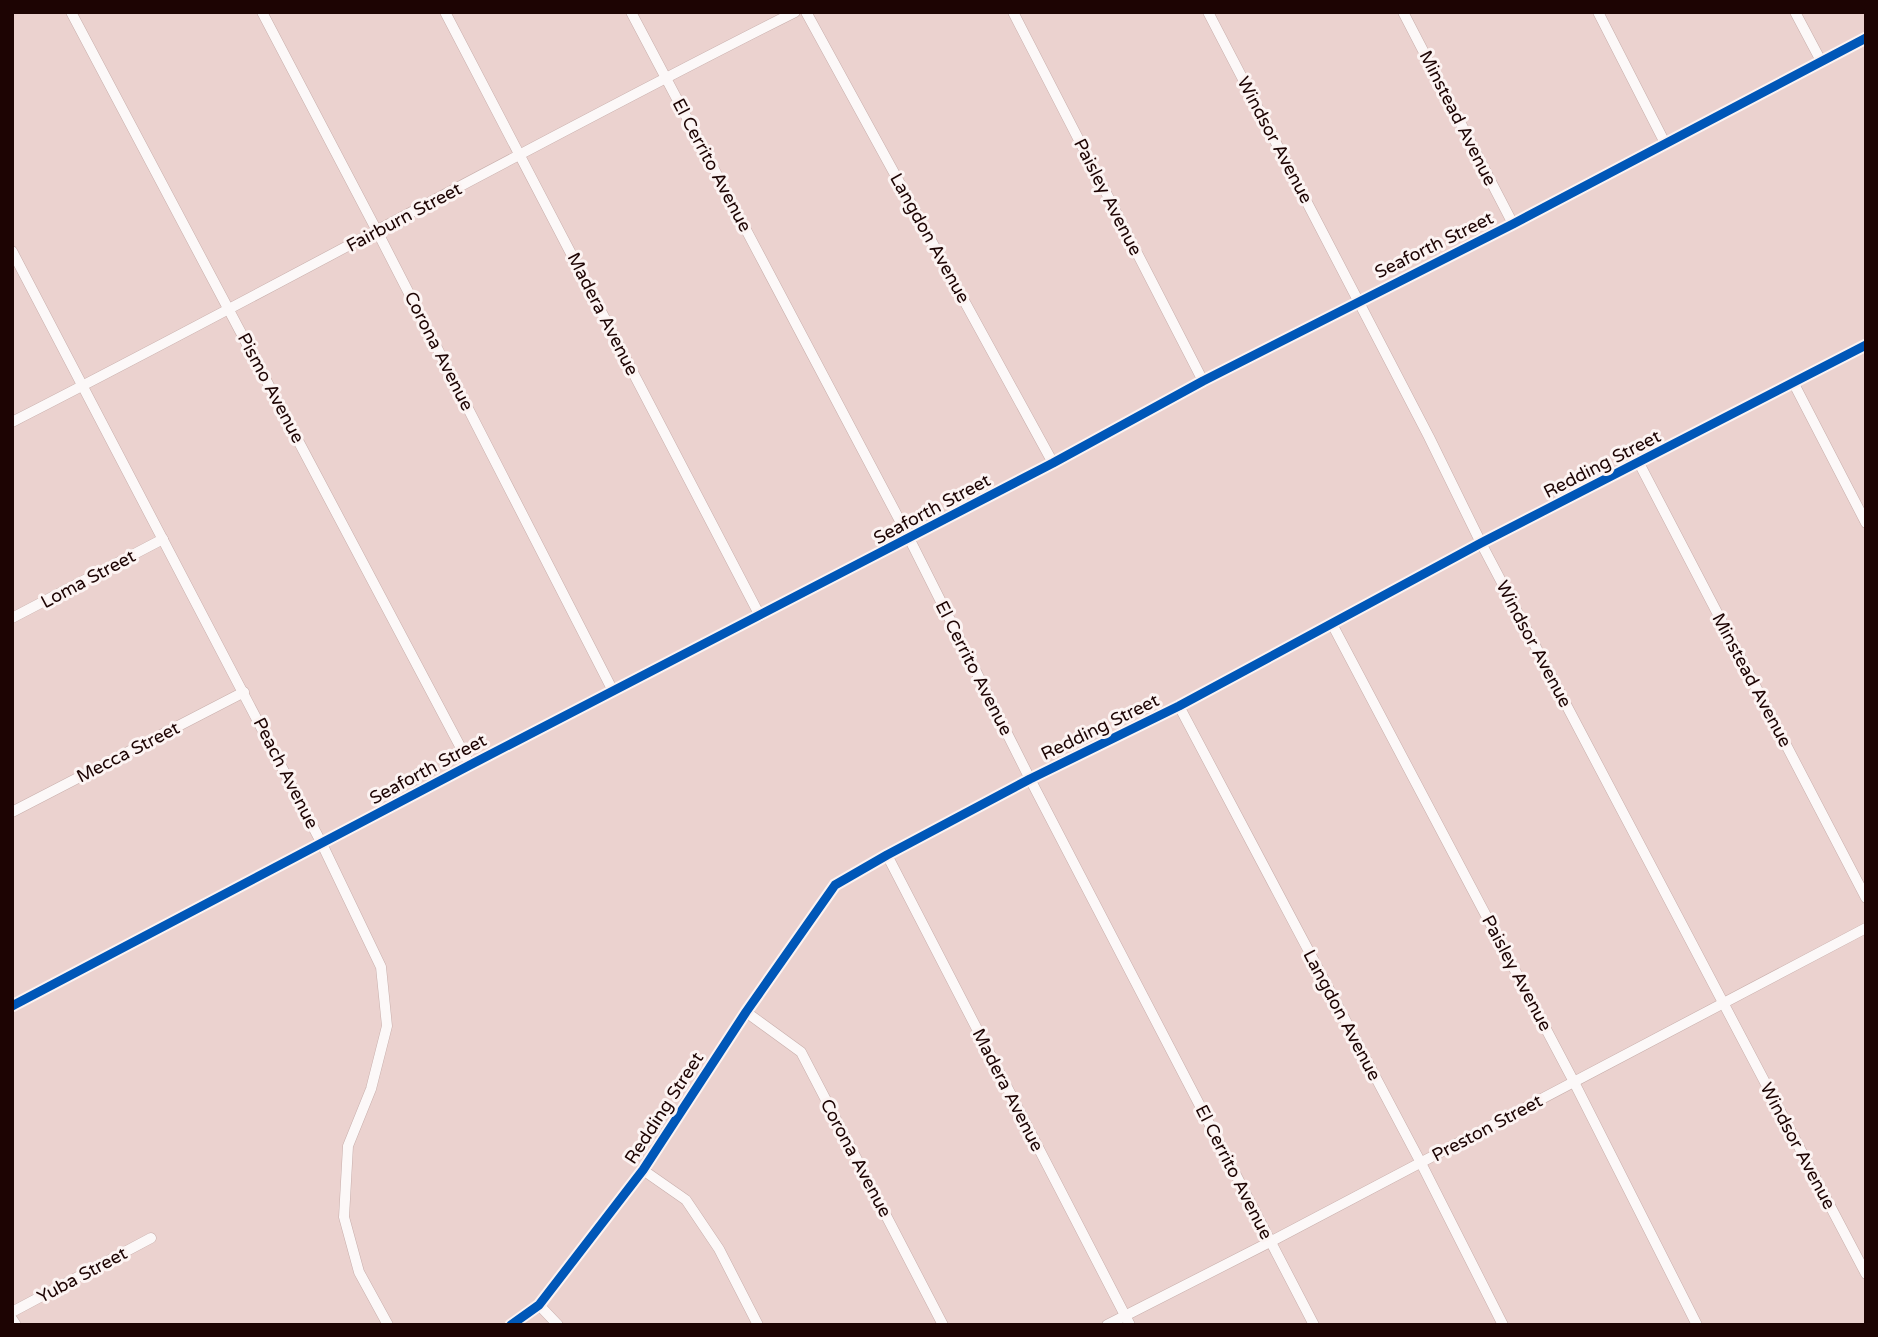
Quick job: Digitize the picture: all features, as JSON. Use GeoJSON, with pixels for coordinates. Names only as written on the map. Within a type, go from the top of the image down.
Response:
{"type":"FeatureCollection","features":[{"type":"Feature","properties":{"kind":"street","name":"Pismo Avenue"},"geometry":{"type":"LineString","coordinates":[[71,12],[470,765]]}},
{"type":"Feature","properties":{"kind":"street","name":"Corona Avenue"},"geometry":{"type":"LineString","coordinates":[[262,12],[613,691]]}},
{"type":"Feature","properties":{"kind":"street","name":"Madera Avenue"},"geometry":{"type":"LineString","coordinates":[[446,12],[760,616]]}},
{"type":"Feature","properties":{"kind":"street","name":"El Cerrito Avenue"},"geometry":{"type":"LineString","coordinates":[[631,12],[909,538],[1030,779],[1314,1325]]}},
{"type":"Feature","properties":{"kind":"street","name":"Fairburn Street"},"geometry":{"type":"LineString","coordinates":[[12,422],[666,77],[795,12]]}},
{"type":"Feature","properties":{"kind":"street","name":"Langdon Avenue"},"geometry":{"type":"LineString","coordinates":[[806,12],[1053,463]]}},
{"type":"Feature","properties":{"kind":"street","name":"Paisley Avenue"},"geometry":{"type":"LineString","coordinates":[[1013,12],[1203,381]]}},
{"type":"Feature","properties":{"kind":"street","name":"Windsor Avenue"},"geometry":{"type":"LineString","coordinates":[[1208,12],[1359,300],[1481,543],[1866,1274]]}},
{"type":"Feature","properties":{"kind":"street","name":"Minstead Avenue"},"geometry":{"type":"LineString","coordinates":[[1403,12],[1513,224]]}},
{"type":"Feature","properties":{"kind":"street"},"geometry":{"type":"LineString","coordinates":[[1598,12],[1665,143]]}},
{"type":"Feature","properties":{"kind":"street"},"geometry":{"type":"LineString","coordinates":[[1796,12],[1821,61]]}},
{"type":"Feature","properties":{"kind":"street","name":"Seaforth Street"},"geometry":{"type":"LineString","coordinates":[[12,1006],[1053,463],[1203,381],[1513,224],[1866,38]]}},
{"type":"Feature","properties":{"kind":"street","name":"Peach Avenue"},"geometry":{"type":"LineString","coordinates":[[12,251],[244,692],[381,967],[387,1026],[371,1089],[348,1146],[344,1217],[359,1272],[388,1325]]}},
{"type":"Feature","properties":{"kind":"street","name":"Redding Street"},"geometry":{"type":"LineString","coordinates":[[511,1325],[539,1305],[643,1170],[746,1012],[835,885],[1030,779],[1179,706],[1481,543],[1866,345]]}},
{"type":"Feature","properties":{"kind":"street"},"geometry":{"type":"LineString","coordinates":[[1793,382],[1866,523]]}},
{"type":"Feature","properties":{"kind":"street","name":"Minstead Avenue"},"geometry":{"type":"LineString","coordinates":[[1639,463],[1866,898]]}},
{"type":"Feature","properties":{"kind":"street","name":"Loma Street"},"geometry":{"type":"LineString","coordinates":[[12,618],[163,540]]}},
{"type":"Feature","properties":{"kind":"street","name":"Paisley Avenue"},"geometry":{"type":"LineString","coordinates":[[1332,624],[1574,1082],[1697,1325]]}},
{"type":"Feature","properties":{"kind":"street","name":"Mecca Street"},"geometry":{"type":"LineString","coordinates":[[12,811],[244,692]]}},
{"type":"Feature","properties":{"kind":"street","name":"Langdon Avenue"},"geometry":{"type":"LineString","coordinates":[[1179,706],[1421,1163],[1503,1325]]}},
{"type":"Feature","properties":{"kind":"street","name":"Madera Avenue"},"geometry":{"type":"LineString","coordinates":[[887,855],[1128,1320]]}},
{"type":"Feature","properties":{"kind":"street","name":"Preston Street"},"geometry":{"type":"LineString","coordinates":[[1107,1325],[1128,1320],[1270,1242],[1866,928]]}},
{"type":"Feature","properties":{"kind":"street","name":"Corona Avenue"},"geometry":{"type":"LineString","coordinates":[[746,1012],[801,1052],[943,1325]]}},
{"type":"Feature","properties":{"kind":"street"},"geometry":{"type":"LineString","coordinates":[[643,1170],[686,1200],[719,1250],[758,1325]]}},
{"type":"Feature","properties":{"kind":"street","name":"Yuba Street"},"geometry":{"type":"LineString","coordinates":[[12,1312],[151,1238]]}},
{"type":"Feature","properties":{"kind":"street"},"geometry":{"type":"LineString","coordinates":[[539,1305],[558,1325]]}},
{"type":"Feature","properties":{"kind":"street"},"geometry":{"type":"LineString","coordinates":[[12,1319],[16,1325]]}},
{"type":"Feature","properties":{"kind":"cycle path"},"geometry":{"type":"LineString","coordinates":[[12,1006],[1053,463],[1203,381],[1513,224],[1866,38]]}},
{"type":"Feature","properties":{"kind":"cycle path"},"geometry":{"type":"LineString","coordinates":[[511,1325],[539,1305],[643,1170],[746,1012],[835,885],[1030,779],[1179,706],[1481,543],[1866,345]]}}]}
